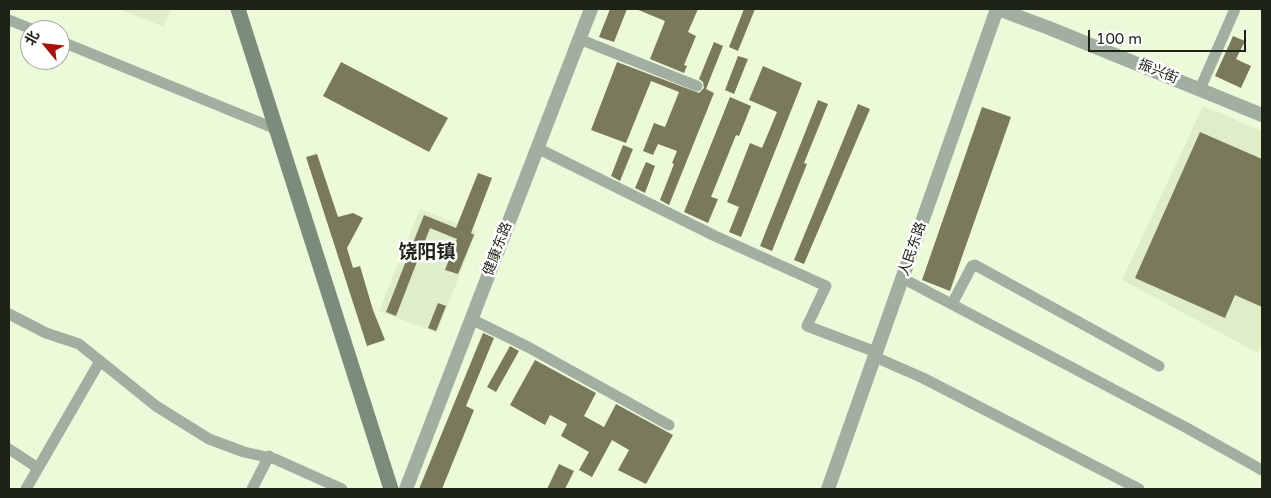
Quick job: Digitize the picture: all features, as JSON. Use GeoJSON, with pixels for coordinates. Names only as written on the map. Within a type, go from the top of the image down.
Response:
{"type":"FeatureCollection","features":[{"type":"Feature","properties":{"kind":"main road"},"geometry":{"type":"LineString","coordinates":[[238,9],[391,489]]}},
{"type":"Feature","properties":{"kind":"street","name":"健康东路"},"geometry":{"type":"LineString","coordinates":[[406,489],[591,9]]}},
{"type":"Feature","properties":{"kind":"street","name":"振兴街"},"geometry":{"type":"LineString","coordinates":[[997,9],[1049,28],[1262,115]]}},
{"type":"Feature","properties":{"kind":"street","name":"人民东路"},"geometry":{"type":"LineString","coordinates":[[828,489],[997,9]]}},
{"type":"Feature","properties":{"kind":"street"},"geometry":{"type":"LineString","coordinates":[[1200,89],[1235,9]]}},
{"type":"Feature","properties":{"kind":"street"},"geometry":{"type":"LineString","coordinates":[[579,39],[697,86]]}},
{"type":"Feature","properties":{"kind":"street"},"geometry":{"type":"LineString","coordinates":[[70,44],[276,129]]}},
{"type":"Feature","properties":{"kind":"street"},"geometry":{"type":"LineString","coordinates":[[537,148],[715,236],[826,286],[807,326],[876,354],[1140,489]]}},
{"type":"Feature","properties":{"kind":"street"},"geometry":{"type":"LineString","coordinates":[[952,304],[968,271],[975,265],[1159,366]]}},
{"type":"Feature","properties":{"kind":"street"},"geometry":{"type":"LineString","coordinates":[[902,278],[1185,426],[1262,470]]}},
{"type":"Feature","properties":{"kind":"street"},"geometry":{"type":"LineString","coordinates":[[9,314],[46,333],[79,344],[156,406],[209,439],[244,452],[269,456],[342,489]]}},
{"type":"Feature","properties":{"kind":"street"},"geometry":{"type":"LineString","coordinates":[[471,319],[528,347],[669,425]]}},
{"type":"Feature","properties":{"kind":"street"},"geometry":{"type":"LineString","coordinates":[[26,489],[100,361]]}},
{"type":"Feature","properties":{"kind":"street"},"geometry":{"type":"LineString","coordinates":[[9,449],[38,468]]}},
{"type":"Feature","properties":{"kind":"street"},"geometry":{"type":"LineString","coordinates":[[252,489],[269,456]]}},
{"type":"Feature","properties":{"kind":"shaded area"},"geometry":{"type":"Polygon","coordinates":[[[119,9],[171,9],[164,27],[119,9]]]}},
{"type":"Feature","properties":{"kind":"shaded area"},"geometry":{"type":"Polygon","coordinates":[[[1203,106],[1262,131],[1262,343],[1258,353],[1122,280],[1203,106]]]}},
{"type":"Feature","properties":{"kind":"shaded area"},"geometry":{"type":"Polygon","coordinates":[[[420,209],[477,231],[437,333],[379,311],[420,209]]]}},
{"type":"Feature","properties":{"kind":"building"},"geometry":{"type":"Polygon","coordinates":[[[610,9],[627,9],[614,42],[599,37],[610,9]]]}},
{"type":"Feature","properties":{"kind":"building"},"geometry":{"type":"Polygon","coordinates":[[[636,9],[698,9],[688,32],[696,36],[684,65],[687,66],[684,73],[650,59],[665,21],[636,9]]]}},
{"type":"Feature","properties":{"kind":"building"},"geometry":{"type":"Polygon","coordinates":[[[744,9],[755,9],[738,51],[729,47],[744,9]]]}},
{"type":"Feature","properties":{"kind":"building"},"geometry":{"type":"Polygon","coordinates":[[[1233,36],[1245,41],[1236,59],[1251,66],[1241,88],[1215,76],[1233,36]]]}},
{"type":"Feature","properties":{"kind":"building"},"geometry":{"type":"Polygon","coordinates":[[[714,42],[723,46],[706,89],[714,93],[669,205],[660,200],[677,151],[658,144],[653,155],[643,151],[654,123],[665,127],[679,92],[651,81],[626,143],[591,130],[617,62],[699,93],[704,88],[703,82],[699,79],[714,42]]]}},
{"type":"Feature","properties":{"kind":"building"},"geometry":{"type":"Polygon","coordinates":[[[738,56],[748,59],[734,94],[725,90],[738,56]]]}},
{"type":"Feature","properties":{"kind":"building"},"geometry":{"type":"Polygon","coordinates":[[[341,62],[448,118],[429,152],[323,96],[341,62]]]}},
{"type":"Feature","properties":{"kind":"building"},"geometry":{"type":"Polygon","coordinates":[[[763,66],[802,83],[741,237],[729,232],[739,207],[727,202],[750,143],[762,148],[777,112],[749,100],[763,66]]]}},
{"type":"Feature","properties":{"kind":"building"},"geometry":{"type":"Polygon","coordinates":[[[730,97],[751,106],[739,136],[736,135],[711,197],[718,199],[708,223],[684,212],[730,97]]]}},
{"type":"Feature","properties":{"kind":"building"},"geometry":{"type":"Polygon","coordinates":[[[818,100],[828,104],[804,163],[807,164],[772,251],[760,246],[818,100]]]}},
{"type":"Feature","properties":{"kind":"building"},"geometry":{"type":"Polygon","coordinates":[[[858,104],[870,109],[804,264],[794,260],[858,104]]]}},
{"type":"Feature","properties":{"kind":"building"},"geometry":{"type":"Polygon","coordinates":[[[982,107],[1011,117],[950,291],[922,280],[982,107]]]}},
{"type":"Feature","properties":{"kind":"building"},"geometry":{"type":"Polygon","coordinates":[[[1200,132],[1262,159],[1262,307],[1235,295],[1225,318],[1135,278],[1200,132]]]}},
{"type":"Feature","properties":{"kind":"building"},"geometry":{"type":"Polygon","coordinates":[[[623,145],[633,149],[620,181],[611,176],[623,145]]]}},
{"type":"Feature","properties":{"kind":"building"},"geometry":{"type":"Polygon","coordinates":[[[317,154],[338,217],[353,213],[363,218],[347,248],[353,268],[360,266],[373,310],[385,340],[367,346],[306,157],[317,154]]]}},
{"type":"Feature","properties":{"kind":"building"},"geometry":{"type":"Polygon","coordinates":[[[646,162],[655,166],[645,193],[635,188],[646,162]]]}},
{"type":"Feature","properties":{"kind":"building"},"geometry":{"type":"Polygon","coordinates":[[[478,173],[492,178],[471,233],[474,235],[458,274],[445,270],[457,239],[430,228],[396,316],[386,312],[424,215],[456,228],[478,173]]]}},
{"type":"Feature","properties":{"kind":"building"},"geometry":{"type":"Polygon","coordinates":[[[438,303],[446,306],[436,331],[428,328],[438,303]]]}},
{"type":"Feature","properties":{"kind":"building"},"geometry":{"type":"Polygon","coordinates":[[[483,333],[494,338],[466,406],[474,410],[442,489],[419,489],[483,333]]]}},
{"type":"Feature","properties":{"kind":"building"},"geometry":{"type":"Polygon","coordinates":[[[510,346],[519,351],[496,392],[487,387],[510,346]]]}},
{"type":"Feature","properties":{"kind":"building"},"geometry":{"type":"Polygon","coordinates":[[[535,360],[596,393],[584,416],[604,427],[616,404],[673,435],[646,484],[618,470],[629,450],[612,440],[592,477],[579,470],[589,452],[561,436],[567,424],[550,415],[545,425],[510,405],[535,360]]]}},
{"type":"Feature","properties":{"kind":"building"},"geometry":{"type":"Polygon","coordinates":[[[559,464],[574,471],[565,489],[547,489],[559,464]]]}},
{"type":"Feature","properties":{"kind":"district","name":"饶阳镇"},"geometry":{"type":"Point","coordinates":[427,253]}}]}
